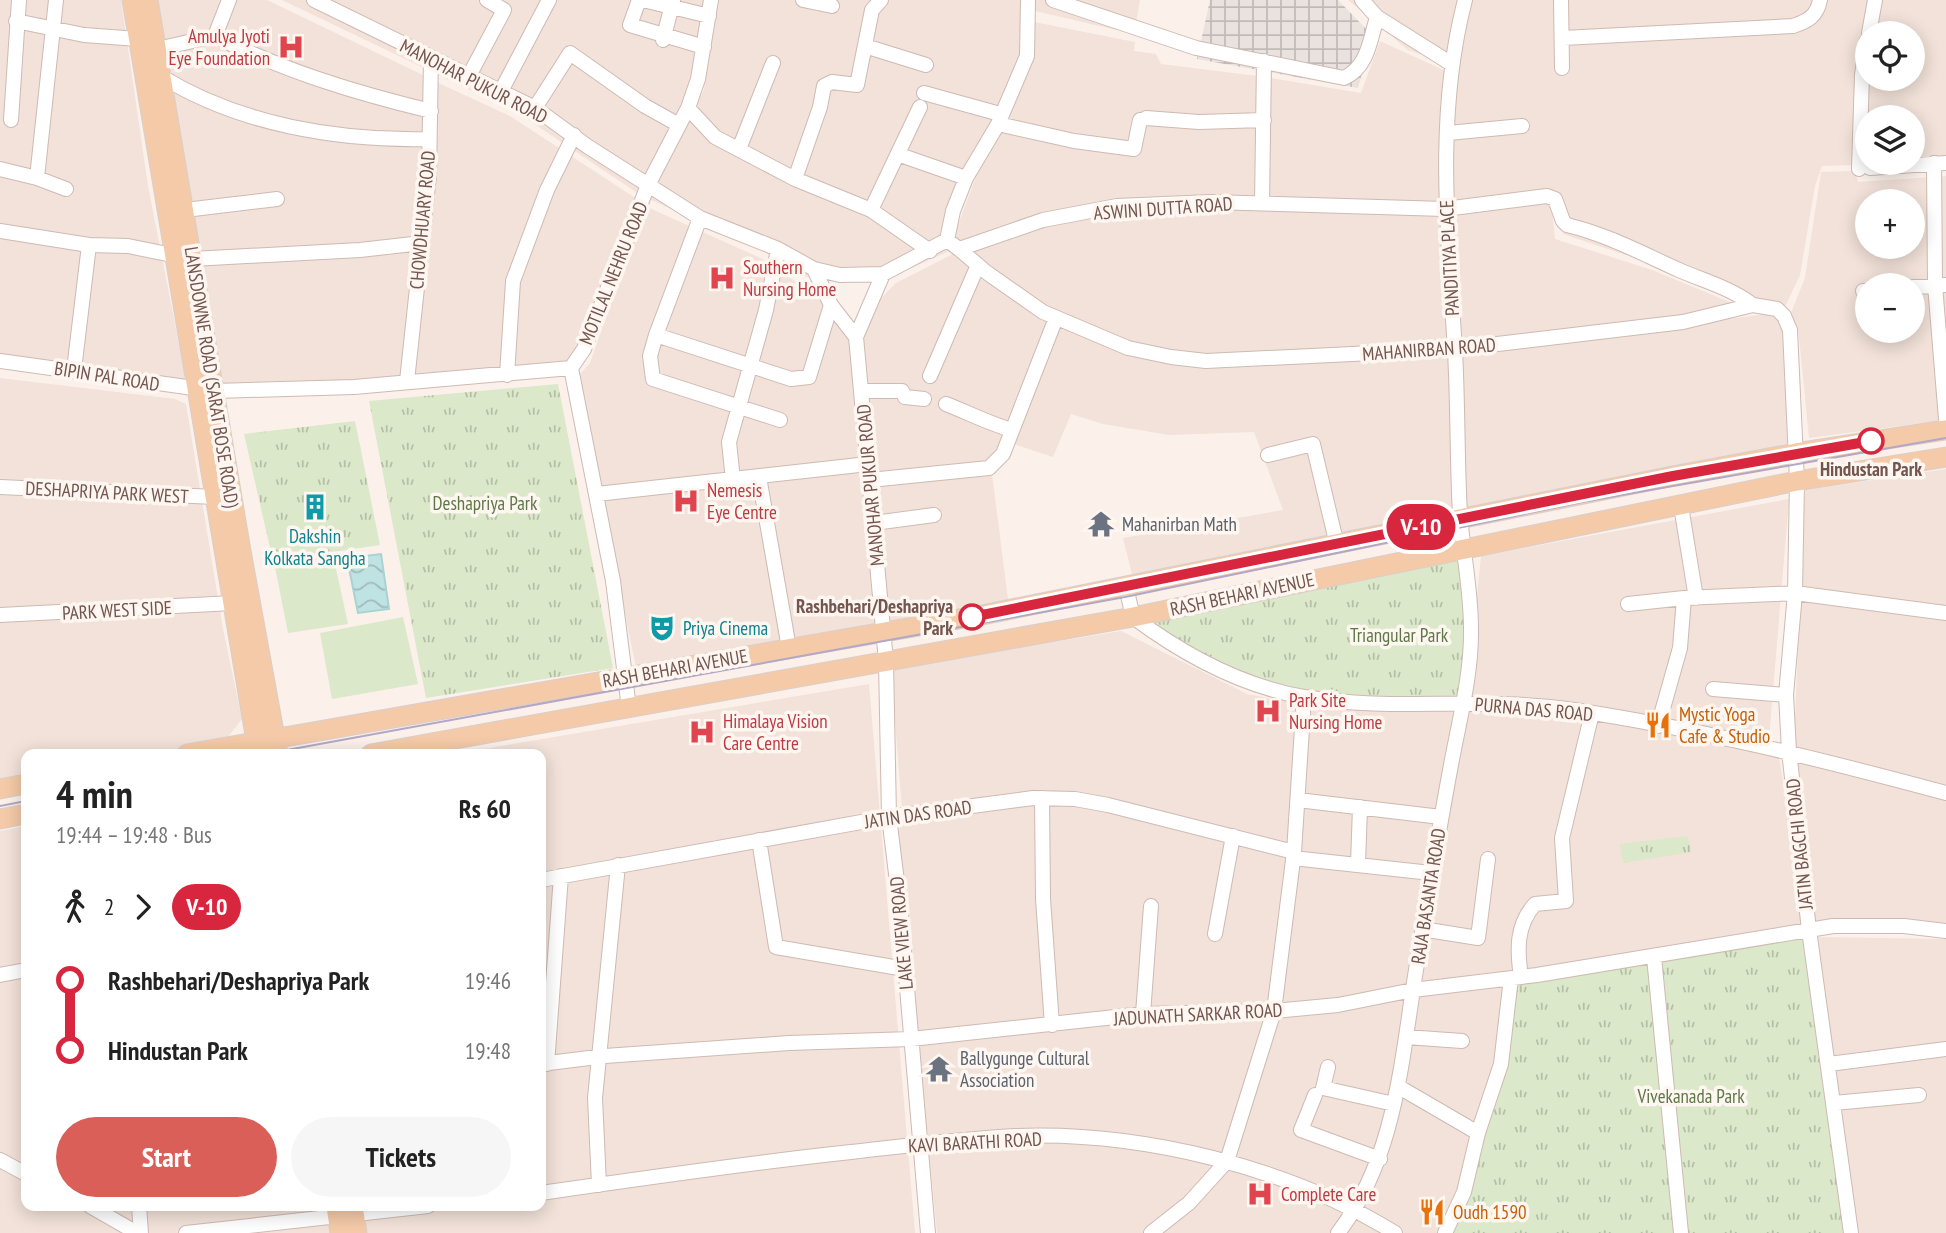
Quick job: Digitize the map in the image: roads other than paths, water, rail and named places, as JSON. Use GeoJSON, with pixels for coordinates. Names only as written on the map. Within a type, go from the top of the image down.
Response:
{"type":"FeatureCollection","features":[{"type":"Feature","properties":{"kind":"main road","name":"LANSDOWNE ROAD (SARAT BOSE ROAD)"},"geometry":{"type":"LineString","coordinates":[[132,0],[183,257],[267,747]]}},
{"type":"Feature","properties":{"kind":"main road","name":"LANSDOWNE ROAD (SARAT BOSE ROAD)"},"geometry":{"type":"LineString","coordinates":[[148,0],[184,210],[183,257]]}},
{"type":"Feature","properties":{"kind":"main road","name":"LANSDOWNE ROAD (SARAT BOSE ROAD)"},"geometry":{"type":"LineString","coordinates":[[205,390],[215,497],[233,603],[267,747]]}},
{"type":"Feature","properties":{"kind":"main road","name":"RASH BEHARI AVENUE"},"geometry":{"type":"LineString","coordinates":[[244,749],[267,747],[625,676],[883,633],[1126,587],[1460,518],[1796,453],[1946,430]]}},
{"type":"Feature","properties":{"kind":"main road","name":"RASH BEHARI AVENUE"},"geometry":{"type":"LineString","coordinates":[[399,749],[1132,617],[1797,481],[1946,457]]}},
{"type":"Feature","properties":{"kind":"main road"},"geometry":{"type":"LineString","coordinates":[[0,789],[21,785]]}},
{"type":"Feature","properties":{"kind":"main road"},"geometry":{"type":"LineString","coordinates":[[0,819],[21,815]]}},
{"type":"Feature","properties":{"kind":"street"},"geometry":{"type":"LineString","coordinates":[[11,120],[19,0]]}},
{"type":"Feature","properties":{"kind":"street"},"geometry":{"type":"LineString","coordinates":[[37,178],[56,0]]}},
{"type":"Feature","properties":{"kind":"street"},"geometry":{"type":"LineString","coordinates":[[215,36],[229,0]]}},
{"type":"Feature","properties":{"kind":"street","name":"MANOHAR PUKUR ROAD"},"geometry":{"type":"LineString","coordinates":[[314,0],[535,108],[701,218],[778,249],[814,269],[840,275],[883,274]]}},
{"type":"Feature","properties":{"kind":"street"},"geometry":{"type":"LineString","coordinates":[[470,74],[504,10],[487,0]]}},
{"type":"Feature","properties":{"kind":"street"},"geometry":{"type":"LineString","coordinates":[[502,91],[549,0]]}},
{"type":"Feature","properties":{"kind":"street"},"geometry":{"type":"LineString","coordinates":[[704,47],[663,38],[630,25],[641,0],[673,4],[709,16]]}},
{"type":"Feature","properties":{"kind":"street","name":"MOTILAL NEHRU ROAD"},"geometry":{"type":"LineString","coordinates":[[205,390],[354,387],[571,368],[584,349],[648,185],[688,108],[704,47],[711,0]]}},
{"type":"Feature","properties":{"kind":"street"},"geometry":{"type":"LineString","coordinates":[[803,0],[832,6]]}},
{"type":"Feature","properties":{"kind":"street"},"geometry":{"type":"LineString","coordinates":[[795,179],[820,107],[824,86],[831,82],[857,85],[872,10],[881,0]]}},
{"type":"Feature","properties":{"kind":"street"},"geometry":{"type":"LineString","coordinates":[[814,269],[831,305],[856,337],[883,274],[947,240],[953,211],[966,178],[999,119],[1027,56],[1028,0]]}},
{"type":"Feature","properties":{"kind":"street"},"geometry":{"type":"LineString","coordinates":[[1053,0],[1196,48],[1343,78],[1355,73],[1365,60],[1377,17]]}},
{"type":"Feature","properties":{"kind":"street"},"geometry":{"type":"LineString","coordinates":[[1362,0],[1377,17],[1450,63]]}},
{"type":"Feature","properties":{"kind":"street","name":"PANDITIYA PLACE"},"geometry":{"type":"LineString","coordinates":[[1465,0],[1450,63],[1445,209],[1455,349],[1460,518],[1466,547]]}},
{"type":"Feature","properties":{"kind":"street"},"geometry":{"type":"LineString","coordinates":[[1561,0],[1562,68]]}},
{"type":"Feature","properties":{"kind":"street"},"geometry":{"type":"LineString","coordinates":[[1563,38],[1793,26],[1808,21],[1818,10],[1820,0]]}},
{"type":"Feature","properties":{"kind":"street"},"geometry":{"type":"LineString","coordinates":[[1871,21],[1875,0]]}},
{"type":"Feature","properties":{"kind":"street"},"geometry":{"type":"LineString","coordinates":[[663,38],[673,4]]}},
{"type":"Feature","properties":{"kind":"street"},"geometry":{"type":"LineString","coordinates":[[16,21],[84,35],[138,39]]}},
{"type":"Feature","properties":{"kind":"street"},"geometry":{"type":"LineString","coordinates":[[157,49],[215,36],[258,58],[297,70],[328,85],[431,111]]}},
{"type":"Feature","properties":{"kind":"street"},"geometry":{"type":"LineString","coordinates":[[865,46],[926,65]]}},
{"type":"Feature","properties":{"kind":"street"},"geometry":{"type":"LineString","coordinates":[[535,108],[570,53],[645,106],[679,125]]}},
{"type":"Feature","properties":{"kind":"street","name":"CHOWDHUARY ROAD"},"geometry":{"type":"LineString","coordinates":[[407,381],[422,243],[431,111],[431,58]]}},
{"type":"Feature","properties":{"kind":"street"},"geometry":{"type":"LineString","coordinates":[[1262,203],[1264,61]]}},
{"type":"Feature","properties":{"kind":"street"},"geometry":{"type":"LineString","coordinates":[[739,149],[772,63]]}},
{"type":"Feature","properties":{"kind":"street"},"geometry":{"type":"LineString","coordinates":[[162,78],[211,104],[256,118],[379,141],[429,139]]}},
{"type":"Feature","properties":{"kind":"street"},"geometry":{"type":"LineString","coordinates":[[1862,91],[1864,168],[1940,163],[1940,285],[1946,419]]}},
{"type":"Feature","properties":{"kind":"street"},"geometry":{"type":"LineString","coordinates":[[872,210],[900,155],[922,100],[1074,141],[1134,149],[1143,119],[1199,122],[1264,120]]}},
{"type":"Feature","properties":{"kind":"street"},"geometry":{"type":"LineString","coordinates":[[688,108],[715,136],[795,179],[872,210],[930,251]]}},
{"type":"Feature","properties":{"kind":"street"},"geometry":{"type":"LineString","coordinates":[[1448,133],[1522,126]]}},
{"type":"Feature","properties":{"kind":"street"},"geometry":{"type":"LineString","coordinates":[[507,375],[513,281],[547,190],[574,135]]}},
{"type":"Feature","properties":{"kind":"street"},"geometry":{"type":"LineString","coordinates":[[900,155],[966,178]]}},
{"type":"Feature","properties":{"kind":"street"},"geometry":{"type":"LineString","coordinates":[[0,169],[37,178],[66,189]]}},
{"type":"Feature","properties":{"kind":"street","name":"ASWINI DUTTA ROAD"},"geometry":{"type":"LineString","coordinates":[[959,249],[1043,220],[1117,206],[1262,203],[1445,209],[1551,197],[1567,225],[1611,237],[1679,270],[1741,295],[1753,305]]}},
{"type":"Feature","properties":{"kind":"street"},"geometry":{"type":"LineString","coordinates":[[184,210],[277,200]]}},
{"type":"Feature","properties":{"kind":"street"},"geometry":{"type":"LineString","coordinates":[[701,218],[656,335],[650,362],[653,379],[780,420]]}},
{"type":"Feature","properties":{"kind":"street"},"geometry":{"type":"LineString","coordinates":[[0,231],[89,245],[128,246],[183,257],[360,250],[422,243]]}},
{"type":"Feature","properties":{"kind":"street"},"geometry":{"type":"LineString","coordinates":[[947,240],[959,249]]}},
{"type":"Feature","properties":{"kind":"street"},"geometry":{"type":"LineString","coordinates":[[74,370],[89,245]]}},
{"type":"Feature","properties":{"kind":"street"},"geometry":{"type":"LineString","coordinates":[[733,480],[729,442],[751,366],[778,249]]}},
{"type":"Feature","properties":{"kind":"street","name":"MAHANIRBAN ROAD"},"geometry":{"type":"LineString","coordinates":[[959,249],[1056,318],[1128,348],[1206,361],[1455,349],[1683,322],[1753,305]]}},
{"type":"Feature","properties":{"kind":"street"},"geometry":{"type":"LineString","coordinates":[[930,376],[978,265]]}},
{"type":"Feature","properties":{"kind":"street"},"geometry":{"type":"LineString","coordinates":[[656,335],[791,379],[809,377],[831,305]]}},
{"type":"Feature","properties":{"kind":"street"},"geometry":{"type":"LineString","coordinates":[[1753,305],[1777,309],[1784,316],[1790,330],[1796,453]]}},
{"type":"Feature","properties":{"kind":"street"},"geometry":{"type":"LineString","coordinates":[[870,480],[989,468],[1003,454],[1056,318]]}},
{"type":"Feature","properties":{"kind":"street","name":"MANOHAR PUKUR ROAD"},"geometry":{"type":"LineString","coordinates":[[856,337],[883,633]]}},
{"type":"Feature","properties":{"kind":"street","name":"BIPIN PAL ROAD"},"geometry":{"type":"LineString","coordinates":[[0,360],[205,390]]}},
{"type":"Feature","properties":{"kind":"street"},"geometry":{"type":"LineString","coordinates":[[571,368],[613,582],[629,708]]}},
{"type":"Feature","properties":{"kind":"street"},"geometry":{"type":"LineString","coordinates":[[861,391],[902,391],[905,397],[924,399]]}},
{"type":"Feature","properties":{"kind":"street"},"geometry":{"type":"LineString","coordinates":[[946,404],[1012,429]]}},
{"type":"Feature","properties":{"kind":"street"},"geometry":{"type":"LineString","coordinates":[[1268,455],[1313,444],[1337,545]]}},
{"type":"Feature","properties":{"kind":"street","name":"JATIN BAGCHI ROAD"},"geometry":{"type":"LineString","coordinates":[[1796,453],[1795,593],[1786,695],[1789,751],[1809,930],[1851,1233]]}},
{"type":"Feature","properties":{"kind":"street"},"geometry":{"type":"LineString","coordinates":[[597,494],[868,464]]}},
{"type":"Feature","properties":{"kind":"street"},"geometry":{"type":"LineString","coordinates":[[759,477],[789,648]]}},
{"type":"Feature","properties":{"kind":"street","name":"DESHAPRIYA PARK WEST"},"geometry":{"type":"LineString","coordinates":[[0,487],[215,497]]}},
{"type":"Feature","properties":{"kind":"street"},"geometry":{"type":"LineString","coordinates":[[1658,726],[1680,648],[1690,598],[1681,506]]}},
{"type":"Feature","properties":{"kind":"street"},"geometry":{"type":"LineString","coordinates":[[874,523],[934,515]]}},
{"type":"Feature","properties":{"kind":"street","name":"RAJA BASANTA ROAD"},"geometry":{"type":"LineString","coordinates":[[1338,1233],[1355,1211],[1380,1159],[1399,1087],[1431,873],[1463,702],[1471,631],[1466,547]]}},
{"type":"Feature","properties":{"kind":"street"},"geometry":{"type":"LineString","coordinates":[[1126,587],[1132,617]]}},
{"type":"Feature","properties":{"kind":"street"},"geometry":{"type":"LineString","coordinates":[[1628,604],[1795,593],[1946,614]]}},
{"type":"Feature","properties":{"kind":"street","name":"PARK WEST SIDE"},"geometry":{"type":"LineString","coordinates":[[0,615],[233,603]]}},
{"type":"Feature","properties":{"kind":"street","name":"PURNA DAS ROAD"},"geometry":{"type":"LineString","coordinates":[[1132,617],[1201,662],[1251,683],[1304,697],[1384,703],[1463,702],[1592,713],[1789,751],[1946,793]]}},
{"type":"Feature","properties":{"kind":"street","name":"LAKE VIEW ROAD"},"geometry":{"type":"LineString","coordinates":[[883,633],[889,817],[928,1233]]}},
{"type":"Feature","properties":{"kind":"street"},"geometry":{"type":"LineString","coordinates":[[1713,689],[1786,695]]}},
{"type":"Feature","properties":{"kind":"street"},"geometry":{"type":"LineString","coordinates":[[1151,1233],[1189,1203],[1227,1161],[1274,1011],[1294,855],[1304,697]]}},
{"type":"Feature","properties":{"kind":"street"},"geometry":{"type":"LineString","coordinates":[[1445,1233],[1464,1192],[1478,1133],[1501,1064],[1523,918],[1535,904],[1566,901],[1562,838],[1592,713]]}},
{"type":"Feature","properties":{"kind":"street"},"geometry":{"type":"LineString","coordinates":[[1042,798],[1043,899],[1052,1025]]}},
{"type":"Feature","properties":{"kind":"street","name":"JATIN DAS ROAD"},"geometry":{"type":"LineString","coordinates":[[546,879],[889,817],[1042,798],[1076,799],[1233,836],[1294,855],[1431,873]]}},
{"type":"Feature","properties":{"kind":"street"},"geometry":{"type":"LineString","coordinates":[[1298,800],[1441,817]]}},
{"type":"Feature","properties":{"kind":"street"},"geometry":{"type":"LineString","coordinates":[[1358,864],[1360,807]]}},
{"type":"Feature","properties":{"kind":"street"},"geometry":{"type":"LineString","coordinates":[[1215,934],[1233,836]]}},
{"type":"Feature","properties":{"kind":"street"},"geometry":{"type":"LineString","coordinates":[[759,840],[776,947],[905,969]]}},
{"type":"Feature","properties":{"kind":"street"},"geometry":{"type":"LineString","coordinates":[[1422,929],[1478,938],[1488,859]]}},
{"type":"Feature","properties":{"kind":"street"},"geometry":{"type":"LineString","coordinates":[[599,1185],[596,1148],[598,1057],[618,865]]}},
{"type":"Feature","properties":{"kind":"street"},"geometry":{"type":"LineString","coordinates":[[546,1042],[561,876]]}},
{"type":"Feature","properties":{"kind":"street"},"geometry":{"type":"LineString","coordinates":[[1143,1014],[1151,906]]}},
{"type":"Feature","properties":{"kind":"street","name":"JADUNATH SARKAR ROAD"},"geometry":{"type":"LineString","coordinates":[[546,1064],[598,1057],[789,1043],[911,1039],[1143,1014],[1274,1011],[1338,1005],[1413,990],[1516,978],[1809,930],[1866,925],[1946,932]]}},
{"type":"Feature","properties":{"kind":"street"},"geometry":{"type":"LineString","coordinates":[[1654,957],[1681,1233]]}},
{"type":"Feature","properties":{"kind":"street"},"geometry":{"type":"LineString","coordinates":[[0,975],[21,971]]}},
{"type":"Feature","properties":{"kind":"street"},"geometry":{"type":"LineString","coordinates":[[1406,1037],[1462,1041]]}},
{"type":"Feature","properties":{"kind":"street"},"geometry":{"type":"LineString","coordinates":[[1829,1064],[1946,1049]]}},
{"type":"Feature","properties":{"kind":"street"},"geometry":{"type":"LineString","coordinates":[[1328,1068],[1323,1088],[1394,1104]]}},
{"type":"Feature","properties":{"kind":"street"},"geometry":{"type":"LineString","coordinates":[[1399,1087],[1478,1133]]}},
{"type":"Feature","properties":{"kind":"street"},"geometry":{"type":"LineString","coordinates":[[1315,1095],[1301,1130],[1380,1159]]}},
{"type":"Feature","properties":{"kind":"street"},"geometry":{"type":"LineString","coordinates":[[1834,1103],[1919,1095]]}},
{"type":"Feature","properties":{"kind":"street","name":"KAVI BARATHI ROAD"},"geometry":{"type":"LineString","coordinates":[[546,1192],[766,1161],[1016,1136],[1155,1146],[1227,1161],[1294,1183],[1395,1233]]}},
{"type":"Feature","properties":{"kind":"street"},"geometry":{"type":"LineString","coordinates":[[0,1160],[21,1171]]}},
{"type":"Feature","properties":{"kind":"street"},"geometry":{"type":"LineString","coordinates":[[99,1211],[139,1233],[139,1211]]}},
{"type":"Feature","properties":{"kind":"street"},"geometry":{"type":"LineString","coordinates":[[186,1233],[394,1211]]}},
{"type":"Feature","properties":{"kind":"water"},"geometry":{"type":"Polygon","coordinates":[[[381,554],[389,609],[358,613],[347,558],[381,554]]]}},
{"type":"Feature","properties":{"kind":"tram line"},"geometry":{"type":"LineString","coordinates":[[292,749],[1125,597],[1582,502],[1946,438]]}},
{"type":"Feature","properties":{"kind":"tram line"},"geometry":{"type":"LineString","coordinates":[[0,806],[21,802]]}},
{"type":"Feature","properties":{"kind":"place","name":"Amulya Jyoti Eye Foundation"},"geometry":{"type":"Point","coordinates":[291,47]}},
{"type":"Feature","properties":{"kind":"place","name":"Southern Nursing Home"},"geometry":{"type":"Point","coordinates":[722,278]}},
{"type":"Feature","properties":{"kind":"place","name":"Hindustan Park"},"geometry":{"type":"Point","coordinates":[1871,441]}},
{"type":"Feature","properties":{"kind":"place","name":"Nemesis Eye Centre"},"geometry":{"type":"Point","coordinates":[686,501]}},
{"type":"Feature","properties":{"kind":"place","name":"Dakshin Kolkata Sangha"},"geometry":{"type":"Point","coordinates":[315,507]}},
{"type":"Feature","properties":{"kind":"place","name":"Mahanirban Math"},"geometry":{"type":"Point","coordinates":[1101,524]}},
{"type":"Feature","properties":{"kind":"place","name":"Rashbehari/Deshapriya Park"},"geometry":{"type":"Point","coordinates":[972,617]}},
{"type":"Feature","properties":{"kind":"place","name":"Priya Cinema"},"geometry":{"type":"Point","coordinates":[662,628]}},
{"type":"Feature","properties":{"kind":"place","name":"Park Site Nursing Home"},"geometry":{"type":"Point","coordinates":[1268,711]}},
{"type":"Feature","properties":{"kind":"place","name":"Mystic Yoga Cafe & Studio"},"geometry":{"type":"Point","coordinates":[1658,725]}},
{"type":"Feature","properties":{"kind":"place","name":"Himalaya Vision Care Centre"},"geometry":{"type":"Point","coordinates":[702,732]}},
{"type":"Feature","properties":{"kind":"place","name":"Ballygunge Cultural Association"},"geometry":{"type":"Point","coordinates":[939,1069]}},
{"type":"Feature","properties":{"kind":"place","name":"Complete Care"},"geometry":{"type":"Point","coordinates":[1260,1194]}},
{"type":"Feature","properties":{"kind":"place","name":"Oudh 1590"},"geometry":{"type":"Point","coordinates":[1432,1212]}},
{"type":"Feature","properties":{"kind":"park label","name":"Deshapriya Park"},"geometry":{"type":"Point","coordinates":[485,503]}},
{"type":"Feature","properties":{"kind":"park label","name":"Triangular Park"},"geometry":{"type":"Point","coordinates":[1399,635]}},
{"type":"Feature","properties":{"kind":"park label","name":"Vivekanada Park"},"geometry":{"type":"Point","coordinates":[1691,1096]}}]}
